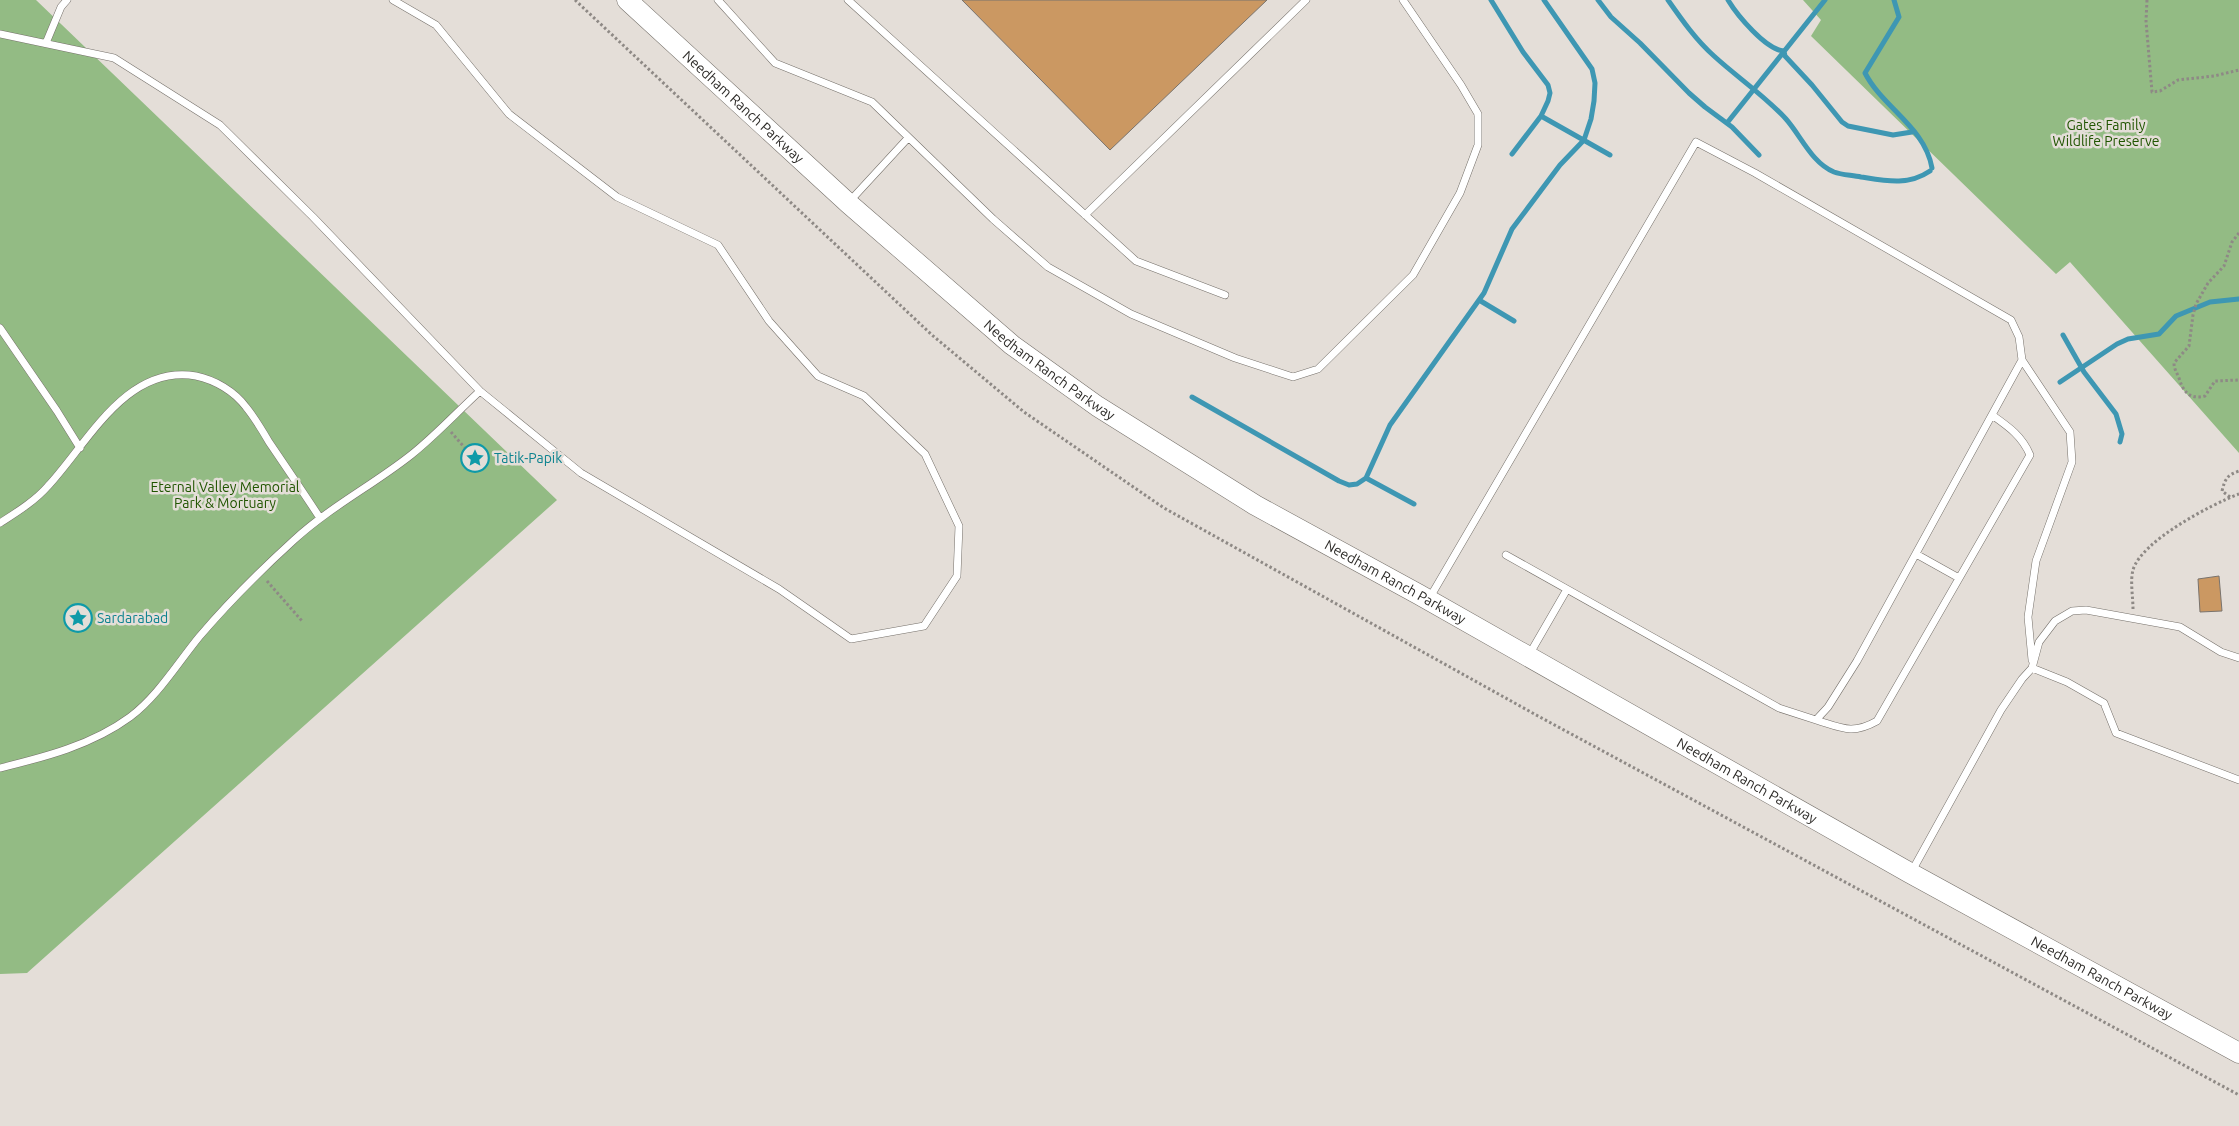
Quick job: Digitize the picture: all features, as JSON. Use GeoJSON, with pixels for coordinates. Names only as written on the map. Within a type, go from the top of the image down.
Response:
{"type":"FeatureCollection","features":[{"type":"Feature","properties":{"kind":"street","name":"Needham Ranch Parkway"},"geometry":{"type":"LineString","coordinates":[[627,0],[848,203],[1012,344],[1097,406],[1256,504],[1910,873],[2239,1053]]}},
{"type":"Feature","properties":{"kind":"lane"},"geometry":{"type":"LineString","coordinates":[[46,43],[61,7],[67,0]]}},
{"type":"Feature","properties":{"kind":"lane"},"geometry":{"type":"LineString","coordinates":[[0,34],[114,58],[220,125],[320,224],[480,391],[581,473],[779,589],[851,639],[924,626],[957,576],[959,526],[925,454],[864,396],[818,376],[769,321],[718,245],[616,197],[508,114],[436,25],[393,0]]}},
{"type":"Feature","properties":{"kind":"lane"},"geometry":{"type":"LineString","coordinates":[[718,0],[775,63],[872,102],[993,219],[1048,267],[1131,314],[1235,358],[1293,377],[1318,369],[1413,276],[1460,193],[1478,145],[1478,114],[1461,85],[1403,0]]}},
{"type":"Feature","properties":{"kind":"lane"},"geometry":{"type":"LineString","coordinates":[[848,0],[1136,261],[1225,295]]}},
{"type":"Feature","properties":{"kind":"lane"},"geometry":{"type":"LineString","coordinates":[[1086,215],[1306,0]]}},
{"type":"Feature","properties":{"kind":"lane"},"geometry":{"type":"LineString","coordinates":[[848,203],[908,138]]}},
{"type":"Feature","properties":{"kind":"lane"},"geometry":{"type":"LineString","coordinates":[[1429,600],[1696,142],[1755,173],[2011,320],[2019,337],[2022,360],[2070,432],[2072,462],[2036,561],[2028,617],[2032,668]]}},
{"type":"Feature","properties":{"kind":"lane"},"geometry":{"type":"LineString","coordinates":[[0,328],[80,448]]}},
{"type":"Feature","properties":{"kind":"lane"},"geometry":{"type":"LineString","coordinates":[[1816,720],[1828,707],[1857,661],[2022,360]]}},
{"type":"Feature","properties":{"kind":"lane"},"geometry":{"type":"LineString","coordinates":[[0,523],[48,487],[127,396],[147,382],[166,376],[186,375],[210,379],[228,390],[246,406],[320,518]]}},
{"type":"Feature","properties":{"kind":"lane"},"geometry":{"type":"LineString","coordinates":[[0,768],[48,756],[81,744],[128,718],[145,705],[201,635],[260,573],[320,518],[372,484],[412,454],[480,391]]}},
{"type":"Feature","properties":{"kind":"lane"},"geometry":{"type":"LineString","coordinates":[[1506,556],[1779,708],[1845,729],[1862,729],[1877,721],[2030,455],[2026,444],[2016,432],[1992,415]]}},
{"type":"Feature","properties":{"kind":"lane"},"geometry":{"type":"LineString","coordinates":[[1916,554],[1960,578]]}},
{"type":"Feature","properties":{"kind":"lane"},"geometry":{"type":"LineString","coordinates":[[1528,657],[1566,591]]}},
{"type":"Feature","properties":{"kind":"lane"},"geometry":{"type":"LineString","coordinates":[[1910,873],[2001,710],[2022,679],[2032,668],[2039,642],[2055,621],[2072,611],[2086,610],[2180,627],[2221,652],[2239,658]]}},
{"type":"Feature","properties":{"kind":"lane"},"geometry":{"type":"LineString","coordinates":[[2032,668],[2067,682],[2104,703],[2116,733],[2239,780]]}},
{"type":"Feature","properties":{"kind":"path"},"geometry":{"type":"LineString","coordinates":[[2146,0],[2152,92],[2160,90],[2178,80],[2214,76],[2239,70]]}},
{"type":"Feature","properties":{"kind":"path"},"geometry":{"type":"LineString","coordinates":[[2239,233],[2232,242],[2224,266],[2202,292],[2193,315],[2189,346],[2174,363],[2182,387],[2186,394],[2192,396],[2204,396],[2215,381],[2239,380]]}},
{"type":"Feature","properties":{"kind":"path"},"geometry":{"type":"LineString","coordinates":[[444,425],[471,455]]}},
{"type":"Feature","properties":{"kind":"path"},"geometry":{"type":"LineString","coordinates":[[2231,497],[2223,493],[2224,481],[2230,474],[2239,471]]}},
{"type":"Feature","properties":{"kind":"path"},"geometry":{"type":"LineString","coordinates":[[2133,618],[2133,569],[2148,548],[2190,518],[2211,506],[2239,494]]}},
{"type":"Feature","properties":{"kind":"path"},"geometry":{"type":"LineString","coordinates":[[260,573],[302,621]]}},
{"type":"Feature","properties":{"kind":"green space","name":"Eternal Valley Memorial Park & Mortuary"},"geometry":{"type":"Polygon","coordinates":[[[0,0],[36,0],[557,500],[27,973],[0,974],[0,0]]]}},
{"type":"Feature","properties":{"kind":"green space","name":"Gates Family Wildlife Preserve"},"geometry":{"type":"Polygon","coordinates":[[[1803,0],[2239,0],[2239,453],[2070,262],[2056,274],[1811,36],[1821,20],[1803,0]]]}},
{"type":"Feature","properties":{"kind":"building"},"geometry":{"type":"Polygon","coordinates":[[[962,0],[1267,0],[1110,150],[962,0]]]}},
{"type":"Feature","properties":{"kind":"building"},"geometry":{"type":"Polygon","coordinates":[[[2219,576],[2222,611],[2200,612],[2198,579],[2219,576]]]}},
{"type":"Feature","properties":{"kind":"waterway"},"geometry":{"type":"LineString","coordinates":[[1491,0],[1523,52],[1548,85],[1550,93],[1541,116],[1512,154]]}},
{"type":"Feature","properties":{"kind":"waterway"},"geometry":{"type":"LineString","coordinates":[[1192,397],[1339,481],[1349,485],[1357,484],[1366,478],[1390,425],[1484,293],[1512,229],[1560,165],[1584,140],[1591,119],[1594,101],[1595,83],[1592,69],[1544,0]]}},
{"type":"Feature","properties":{"kind":"waterway"},"geometry":{"type":"LineString","coordinates":[[1598,0],[1611,17],[1640,43],[1689,93],[1732,127],[1759,155]]}},
{"type":"Feature","properties":{"kind":"waterway"},"geometry":{"type":"LineString","coordinates":[[1668,0],[1707,50],[1778,110],[1813,156],[1826,168],[1840,174],[1897,181],[1913,179],[1930,171]]}},
{"type":"Feature","properties":{"kind":"waterway"},"geometry":{"type":"LineString","coordinates":[[1728,0],[1753,31],[1769,45],[1784,51],[1785,56],[1842,122],[1848,126],[1893,135],[1912,132]]}},
{"type":"Feature","properties":{"kind":"waterway"},"geometry":{"type":"LineString","coordinates":[[1727,123],[1825,0]]}},
{"type":"Feature","properties":{"kind":"waterway"},"geometry":{"type":"LineString","coordinates":[[1894,0],[1899,17],[1865,73],[1882,97],[1921,141],[1928,154],[1932,168]]}},
{"type":"Feature","properties":{"kind":"waterway"},"geometry":{"type":"LineString","coordinates":[[1541,116],[1610,155]]}},
{"type":"Feature","properties":{"kind":"waterway"},"geometry":{"type":"LineString","coordinates":[[2060,382],[2117,344],[2128,339],[2159,334],[2176,316],[2210,302],[2239,299]]}},
{"type":"Feature","properties":{"kind":"waterway"},"geometry":{"type":"LineString","coordinates":[[1479,300],[1514,321]]}},
{"type":"Feature","properties":{"kind":"waterway"},"geometry":{"type":"LineString","coordinates":[[2063,335],[2084,372],[2116,414],[2122,434],[2120,442]]}},
{"type":"Feature","properties":{"kind":"waterway"},"geometry":{"type":"LineString","coordinates":[[1366,478],[1414,504]]}},
{"type":"Feature","properties":{"kind":"place","name":"Tatik-Papik"},"geometry":{"type":"Point","coordinates":[475,458]}},
{"type":"Feature","properties":{"kind":"place","name":"Sardarabad"},"geometry":{"type":"Point","coordinates":[78,618]}}]}
